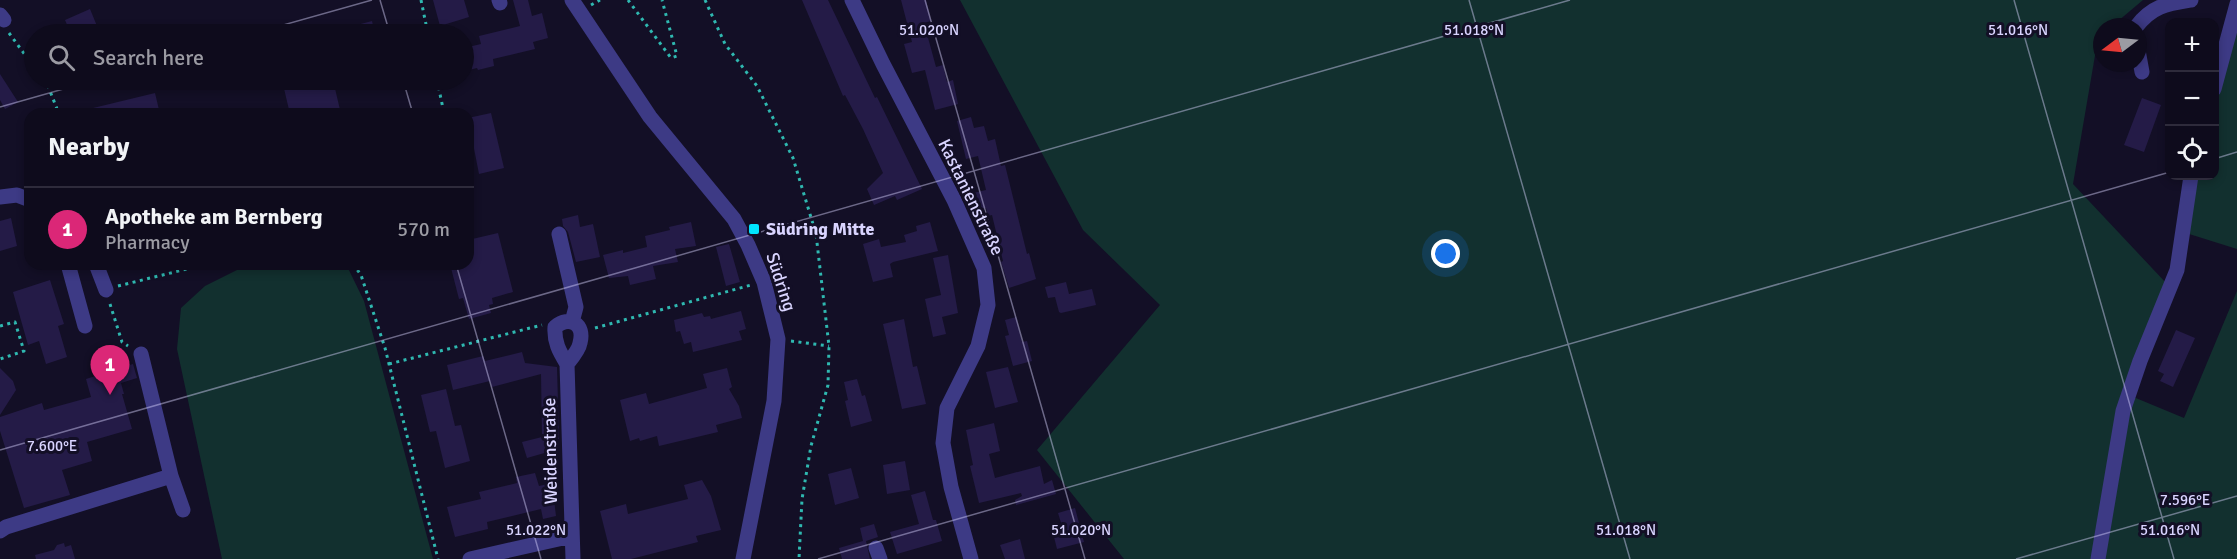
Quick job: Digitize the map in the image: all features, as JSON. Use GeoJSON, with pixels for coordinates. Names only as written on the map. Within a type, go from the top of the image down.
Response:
{"type":"FeatureCollection","features":[{"type":"Feature","properties":{"kind":"street","name":"Südring"},"geometry":{"type":"LineString","coordinates":[[572,0],[650,117],[734,219],[764,282],[778,339],[774,401],[743,559]]}},
{"type":"Feature","properties":{"kind":"street","name":"Kastanienstraße"},"geometry":{"type":"LineString","coordinates":[[852,0],[954,200],[984,268],[988,305],[978,346],[947,408],[943,443],[951,487],[971,559]]}},
{"type":"Feature","properties":{"kind":"street"},"geometry":{"type":"LineString","coordinates":[[2143,18],[2147,12],[2170,3],[2191,0]]}},
{"type":"Feature","properties":{"kind":"street"},"geometry":{"type":"LineString","coordinates":[[2218,72],[2237,4]]}},
{"type":"Feature","properties":{"kind":"street"},"geometry":{"type":"LineString","coordinates":[[2098,559],[2123,411],[2140,361],[2177,270],[2191,180]]}},
{"type":"Feature","properties":{"kind":"street"},"geometry":{"type":"LineString","coordinates":[[0,197],[17,195],[24,198]]}},
{"type":"Feature","properties":{"kind":"street"},"geometry":{"type":"LineString","coordinates":[[559,234],[576,307],[577,327]]}},
{"type":"Feature","properties":{"kind":"street"},"geometry":{"type":"LineString","coordinates":[[70,270],[85,326]]}},
{"type":"Feature","properties":{"kind":"street"},"geometry":{"type":"LineString","coordinates":[[98,270],[106,290]]}},
{"type":"Feature","properties":{"kind":"street"},"geometry":{"type":"LineString","coordinates":[[555,327],[562,321],[568,320],[577,327]]}},
{"type":"Feature","properties":{"kind":"street","name":"Weidenstraße"},"geometry":{"type":"LineString","coordinates":[[555,327],[554,338],[567,364],[573,559]]}},
{"type":"Feature","properties":{"kind":"street","name":"Weidenstraße"},"geometry":{"type":"LineString","coordinates":[[567,364],[580,344],[577,327]]}},
{"type":"Feature","properties":{"kind":"street"},"geometry":{"type":"LineString","coordinates":[[141,354],[171,476],[183,510]]}},
{"type":"Feature","properties":{"kind":"street"},"geometry":{"type":"LineString","coordinates":[[0,531],[6,527],[171,476]]}},
{"type":"Feature","properties":{"kind":"street"},"geometry":{"type":"LineString","coordinates":[[470,559],[572,536]]}},
{"type":"Feature","properties":{"kind":"path"},"geometry":{"type":"LineString","coordinates":[[421,0],[426,24]]}},
{"type":"Feature","properties":{"kind":"path"},"geometry":{"type":"LineString","coordinates":[[628,0],[671,58],[677,56],[662,0]]}},
{"type":"Feature","properties":{"kind":"path"},"geometry":{"type":"LineString","coordinates":[[705,0],[725,44],[758,86],[793,158],[816,234],[829,346],[828,385],[811,446],[802,499],[799,559]]}},
{"type":"Feature","properties":{"kind":"path"},"geometry":{"type":"LineString","coordinates":[[2,18],[24,53]]}},
{"type":"Feature","properties":{"kind":"path"},"geometry":{"type":"LineString","coordinates":[[50,90],[57,108]]}},
{"type":"Feature","properties":{"kind":"path"},"geometry":{"type":"LineString","coordinates":[[439,90],[443,108]]}},
{"type":"Feature","properties":{"kind":"path"},"geometry":{"type":"LineString","coordinates":[[141,354],[122,342],[106,290],[184,270]]}},
{"type":"Feature","properties":{"kind":"path"},"geometry":{"type":"LineString","coordinates":[[358,270],[389,364],[438,559]]}},
{"type":"Feature","properties":{"kind":"path"},"geometry":{"type":"LineString","coordinates":[[577,327],[764,282]]}},
{"type":"Feature","properties":{"kind":"path"},"geometry":{"type":"LineString","coordinates":[[0,326],[15,322],[24,351],[0,359]]}},
{"type":"Feature","properties":{"kind":"path"},"geometry":{"type":"LineString","coordinates":[[389,364],[540,324],[555,327]]}},
{"type":"Feature","properties":{"kind":"path"},"geometry":{"type":"LineString","coordinates":[[778,339],[829,346]]}},
{"type":"Feature","properties":{"kind":"green space"},"geometry":{"type":"Polygon","coordinates":[[[960,0],[2143,0],[2122,18],[2093,18],[2093,67],[2073,184],[2167,284],[2137,358],[2095,559],[1124,559],[1037,450],[1160,305],[1083,230],[960,0]]]}},
{"type":"Feature","properties":{"kind":"green space"},"geometry":{"type":"Polygon","coordinates":[[[2237,16],[2237,249],[2186,233],[2193,180],[2219,180],[2219,84],[2237,16]]]}},
{"type":"Feature","properties":{"kind":"green space"},"geometry":{"type":"Polygon","coordinates":[[[237,270],[349,270],[364,301],[433,559],[222,559],[177,349],[181,308],[205,286],[237,270]]]}},
{"type":"Feature","properties":{"kind":"green space"},"geometry":{"type":"Polygon","coordinates":[[[2237,291],[2237,559],[2101,559],[2131,396],[2184,418],[2237,291]]]}},
{"type":"Feature","properties":{"kind":"building"},"geometry":{"type":"Polygon","coordinates":[[[433,0],[464,0],[469,17],[439,24],[433,0]]]}},
{"type":"Feature","properties":{"kind":"building"},"geometry":{"type":"Polygon","coordinates":[[[513,0],[528,0],[532,16],[542,13],[548,38],[533,42],[535,49],[493,59],[494,66],[474,69],[474,46],[481,44],[479,36],[520,26],[513,0]]]}},
{"type":"Feature","properties":{"kind":"building"},"geometry":{"type":"Polygon","coordinates":[[[802,0],[828,0],[922,189],[897,200],[895,196],[874,205],[867,189],[883,173],[863,129],[845,95],[843,96],[802,0]]]}},
{"type":"Feature","properties":{"kind":"building"},"geometry":{"type":"Polygon","coordinates":[[[901,0],[926,0],[931,21],[924,23],[936,67],[943,65],[947,82],[953,80],[958,104],[935,110],[925,70],[912,73],[904,44],[912,42],[901,0]]]}},
{"type":"Feature","properties":{"kind":"building"},"geometry":{"type":"Polygon","coordinates":[[[90,9],[96,24],[67,24],[65,20],[90,9]]]}},
{"type":"Feature","properties":{"kind":"building"},"geometry":{"type":"Polygon","coordinates":[[[0,74],[18,102],[5,109],[0,100],[0,74]]]}},
{"type":"Feature","properties":{"kind":"building"},"geometry":{"type":"Polygon","coordinates":[[[284,90],[335,90],[340,108],[289,108],[284,90]]]}},
{"type":"Feature","properties":{"kind":"building"},"geometry":{"type":"Polygon","coordinates":[[[155,93],[159,108],[93,108],[155,93]]]}},
{"type":"Feature","properties":{"kind":"building"},"geometry":{"type":"Polygon","coordinates":[[[2142,98],[2161,105],[2144,152],[2124,145],[2142,98]]]}},
{"type":"Feature","properties":{"kind":"building"},"geometry":{"type":"Polygon","coordinates":[[[491,113],[504,168],[479,174],[474,149],[474,117],[491,113]]]}},
{"type":"Feature","properties":{"kind":"building"},"geometry":{"type":"Polygon","coordinates":[[[971,117],[974,128],[984,126],[988,141],[995,139],[1001,166],[1005,165],[1027,254],[1029,253],[1036,279],[1009,288],[1001,262],[1003,261],[992,215],[988,216],[986,208],[978,210],[973,193],[986,190],[978,156],[966,159],[957,121],[971,117]]]}},
{"type":"Feature","properties":{"kind":"building"},"geometry":{"type":"Polygon","coordinates":[[[578,215],[580,227],[593,224],[600,257],[576,262],[562,219],[578,215]]]}},
{"type":"Feature","properties":{"kind":"building"},"geometry":{"type":"Polygon","coordinates":[[[11,218],[17,246],[0,251],[0,221],[11,218]]]}},
{"type":"Feature","properties":{"kind":"building"},"geometry":{"type":"Polygon","coordinates":[[[691,222],[696,246],[675,249],[678,262],[653,266],[656,279],[630,285],[628,276],[609,278],[603,255],[647,247],[645,236],[691,222]]]}},
{"type":"Feature","properties":{"kind":"building"},"geometry":{"type":"Polygon","coordinates":[[[930,222],[938,251],[893,262],[890,264],[893,277],[873,282],[863,244],[879,239],[881,247],[906,242],[904,235],[917,231],[916,226],[930,222]]]}},
{"type":"Feature","properties":{"kind":"building"},"geometry":{"type":"Polygon","coordinates":[[[498,233],[513,292],[492,298],[493,304],[489,305],[491,313],[469,319],[463,298],[459,299],[452,270],[474,270],[474,239],[498,233]]]}},
{"type":"Feature","properties":{"kind":"building"},"geometry":{"type":"Polygon","coordinates":[[[729,244],[740,282],[726,286],[716,247],[729,244]]]}},
{"type":"Feature","properties":{"kind":"building"},"geometry":{"type":"Polygon","coordinates":[[[948,255],[958,313],[942,317],[946,334],[933,337],[925,299],[941,295],[933,258],[948,255]]]}},
{"type":"Feature","properties":{"kind":"building"},"geometry":{"type":"Polygon","coordinates":[[[50,280],[64,324],[58,326],[67,357],[46,364],[39,341],[28,345],[13,292],[50,280]]]}},
{"type":"Feature","properties":{"kind":"building"},"geometry":{"type":"Polygon","coordinates":[[[1066,282],[1069,294],[1092,289],[1096,305],[1059,312],[1055,297],[1048,298],[1045,287],[1066,282]]]}},
{"type":"Feature","properties":{"kind":"building"},"geometry":{"type":"Polygon","coordinates":[[[741,311],[746,329],[739,331],[742,340],[693,352],[691,342],[684,344],[680,331],[676,332],[674,320],[702,313],[704,317],[710,316],[711,319],[741,311]]]}},
{"type":"Feature","properties":{"kind":"building"},"geometry":{"type":"Polygon","coordinates":[[[1016,317],[1022,342],[1027,341],[1032,361],[1013,366],[1005,336],[1009,335],[1005,320],[1016,317]]]}},
{"type":"Feature","properties":{"kind":"building"},"geometry":{"type":"Polygon","coordinates":[[[904,319],[913,367],[917,366],[926,404],[902,409],[883,324],[904,319]]]}},
{"type":"Feature","properties":{"kind":"building"},"geometry":{"type":"Polygon","coordinates":[[[2176,330],[2195,338],[2173,387],[2160,381],[2164,374],[2158,371],[2176,330]]]}},
{"type":"Feature","properties":{"kind":"building"},"geometry":{"type":"Polygon","coordinates":[[[522,352],[525,363],[557,367],[559,439],[544,439],[548,452],[527,458],[522,442],[542,437],[541,374],[492,387],[490,381],[453,390],[447,365],[483,356],[485,361],[522,352]]]}},
{"type":"Feature","properties":{"kind":"building"},"geometry":{"type":"Polygon","coordinates":[[[133,364],[137,378],[121,383],[132,429],[87,442],[92,461],[62,470],[70,495],[24,508],[0,431],[0,417],[42,403],[44,410],[91,397],[86,379],[133,364]]]}},
{"type":"Feature","properties":{"kind":"building"},"geometry":{"type":"Polygon","coordinates":[[[1008,367],[1018,402],[995,408],[986,372],[1008,367]]]}},
{"type":"Feature","properties":{"kind":"building"},"geometry":{"type":"Polygon","coordinates":[[[0,368],[13,381],[16,390],[0,415],[0,368]]]}},
{"type":"Feature","properties":{"kind":"building"},"geometry":{"type":"Polygon","coordinates":[[[727,368],[732,387],[729,389],[739,406],[742,418],[716,425],[718,432],[659,446],[657,436],[640,441],[639,438],[630,441],[620,400],[646,393],[649,404],[707,388],[703,374],[727,368]]]}},
{"type":"Feature","properties":{"kind":"building"},"geometry":{"type":"Polygon","coordinates":[[[857,379],[862,396],[865,395],[872,421],[851,427],[845,401],[848,400],[844,382],[857,379]]]}},
{"type":"Feature","properties":{"kind":"building"},"geometry":{"type":"Polygon","coordinates":[[[446,389],[455,426],[461,425],[470,461],[445,468],[436,431],[430,432],[421,395],[446,389]]]}},
{"type":"Feature","properties":{"kind":"building"},"geometry":{"type":"Polygon","coordinates":[[[994,423],[1000,451],[989,454],[995,478],[1040,466],[1044,484],[1052,480],[1056,494],[1016,505],[1015,500],[1022,496],[1021,493],[979,503],[970,466],[973,465],[966,430],[994,423]]]}},
{"type":"Feature","properties":{"kind":"building"},"geometry":{"type":"Polygon","coordinates":[[[905,461],[910,490],[887,494],[883,465],[905,461]]]}},
{"type":"Feature","properties":{"kind":"building"},"geometry":{"type":"Polygon","coordinates":[[[851,468],[859,498],[835,505],[828,474],[851,468]]]}},
{"type":"Feature","properties":{"kind":"building"},"geometry":{"type":"Polygon","coordinates":[[[535,473],[539,486],[552,483],[556,516],[543,519],[541,509],[487,522],[488,529],[455,537],[447,507],[481,499],[479,492],[517,483],[516,477],[535,473]]]}},
{"type":"Feature","properties":{"kind":"building"},"geometry":{"type":"Polygon","coordinates":[[[702,480],[711,496],[721,530],[696,536],[698,542],[631,559],[612,559],[600,511],[626,504],[628,514],[688,499],[684,485],[702,480]]]}},
{"type":"Feature","properties":{"kind":"building"},"geometry":{"type":"Polygon","coordinates":[[[925,491],[942,541],[897,554],[890,532],[919,524],[911,495],[925,491]]]}},
{"type":"Feature","properties":{"kind":"building"},"geometry":{"type":"Polygon","coordinates":[[[1075,508],[1084,542],[1057,549],[1052,529],[1062,526],[1058,513],[1075,508]]]}},
{"type":"Feature","properties":{"kind":"building"},"geometry":{"type":"Polygon","coordinates":[[[874,524],[878,537],[866,541],[870,559],[842,559],[839,548],[863,541],[860,528],[874,524]]]}},
{"type":"Feature","properties":{"kind":"building"},"geometry":{"type":"Polygon","coordinates":[[[1020,539],[1025,559],[1005,559],[1000,545],[1020,539]]]}},
{"type":"Feature","properties":{"kind":"building"},"geometry":{"type":"Polygon","coordinates":[[[64,543],[65,547],[71,545],[75,559],[36,559],[35,555],[54,550],[57,545],[64,543]]]}},
{"type":"Feature","properties":{"kind":"place","name":"Südring Mitte"},"geometry":{"type":"Point","coordinates":[754,229]}},
{"type":"Feature","properties":{"kind":"place","name":"Apotheke am Bernberg"},"geometry":{"type":"Point","coordinates":[110,395]}}]}
